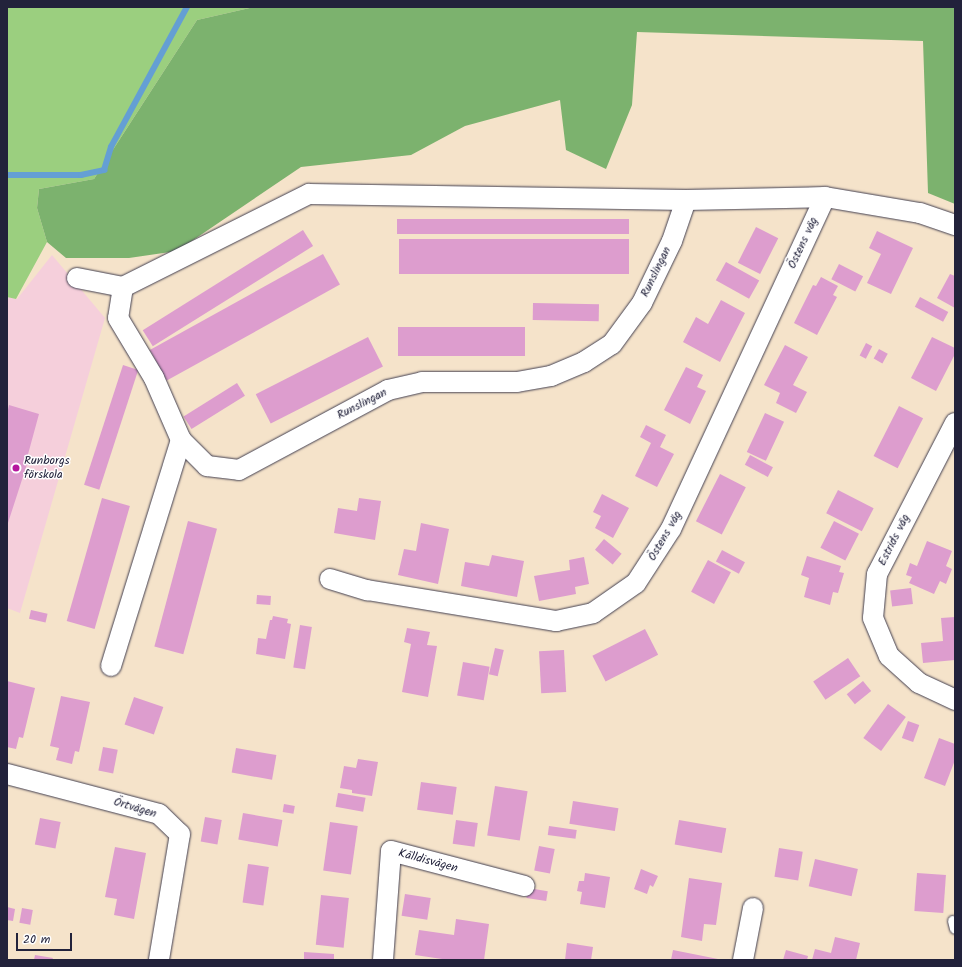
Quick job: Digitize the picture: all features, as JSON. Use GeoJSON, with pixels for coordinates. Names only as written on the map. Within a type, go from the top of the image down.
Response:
{"type":"FeatureCollection","features":[{"type":"Feature","properties":{"kind":"street"},"geometry":{"type":"LineString","coordinates":[[77,278],[123,287],[309,194],[686,200],[825,197],[920,213],[955,225]]}},
{"type":"Feature","properties":{"kind":"street","name":"Östens väg"},"geometry":{"type":"LineString","coordinates":[[330,579],[367,590],[556,621],[593,613],[636,583],[671,529],[825,197]]}},
{"type":"Feature","properties":{"kind":"street","name":"Runslingan"},"geometry":{"type":"LineString","coordinates":[[123,287],[118,318],[154,378],[181,440],[207,466],[240,470],[388,390],[422,382],[517,382],[551,376],[584,362],[612,344],[642,303],[672,241],[686,200]]}},
{"type":"Feature","properties":{"kind":"street","name":"Estrids väg"},"geometry":{"type":"LineString","coordinates":[[955,423],[877,574],[873,618],[889,656],[919,683],[955,700]]}},
{"type":"Feature","properties":{"kind":"street"},"geometry":{"type":"LineString","coordinates":[[111,666],[181,440]]}},
{"type":"Feature","properties":{"kind":"street","name":"Örtvägen"},"geometry":{"type":"LineString","coordinates":[[7,774],[159,814],[180,834],[159,960]]}},
{"type":"Feature","properties":{"kind":"street","name":"Källdisvägen"},"geometry":{"type":"LineString","coordinates":[[383,960],[391,851],[524,886]]}},
{"type":"Feature","properties":{"kind":"street"},"geometry":{"type":"LineString","coordinates":[[743,960],[753,908]]}},
{"type":"Feature","properties":{"kind":"shaded area"},"geometry":{"type":"Polygon","coordinates":[[[52,255],[105,318],[20,613],[7,608],[7,297],[17,299],[52,255]]]}},
{"type":"Feature","properties":{"kind":"green space"},"geometry":{"type":"Polygon","coordinates":[[[7,7],[254,7],[197,20],[94,179],[39,189],[37,208],[47,242],[16,299],[7,297],[7,7]]]}},
{"type":"Feature","properties":{"kind":"green space"},"geometry":{"type":"Polygon","coordinates":[[[254,7],[955,7],[955,204],[928,193],[923,41],[637,32],[632,105],[606,169],[566,150],[560,100],[465,126],[411,155],[301,167],[177,251],[129,258],[66,258],[47,242],[37,208],[39,189],[94,179],[197,20],[254,7]]]}},
{"type":"Feature","properties":{"kind":"building"},"geometry":{"type":"Polygon","coordinates":[[[397,219],[629,219],[629,234],[397,234],[397,219]]]}},
{"type":"Feature","properties":{"kind":"building"},"geometry":{"type":"Polygon","coordinates":[[[756,227],[778,238],[760,274],[738,263],[756,227]]]}},
{"type":"Feature","properties":{"kind":"building"},"geometry":{"type":"Polygon","coordinates":[[[303,230],[313,246],[153,346],[143,330],[303,230]]]}},
{"type":"Feature","properties":{"kind":"building"},"geometry":{"type":"Polygon","coordinates":[[[877,231],[913,248],[891,294],[867,283],[881,254],[869,248],[877,231]]]}},
{"type":"Feature","properties":{"kind":"building"},"geometry":{"type":"Polygon","coordinates":[[[399,239],[629,239],[629,274],[399,274],[399,239]]]}},
{"type":"Feature","properties":{"kind":"building"},"geometry":{"type":"Polygon","coordinates":[[[323,254],[340,285],[167,381],[150,350],[323,254]]]}},
{"type":"Feature","properties":{"kind":"building"},"geometry":{"type":"Polygon","coordinates":[[[726,262],[759,280],[749,299],[716,280],[726,262]]]}},
{"type":"Feature","properties":{"kind":"building"},"geometry":{"type":"Polygon","coordinates":[[[839,264],[863,276],[855,291],[831,279],[839,264]]]}},
{"type":"Feature","properties":{"kind":"building"},"geometry":{"type":"Polygon","coordinates":[[[950,274],[955,276],[955,308],[937,298],[950,274]]]}},
{"type":"Feature","properties":{"kind":"building"},"geometry":{"type":"Polygon","coordinates":[[[821,277],[838,286],[833,295],[837,297],[817,335],[794,323],[813,285],[816,286],[821,277]]]}},
{"type":"Feature","properties":{"kind":"building"},"geometry":{"type":"Polygon","coordinates":[[[920,297],[948,312],[943,322],[915,307],[920,297]]]}},
{"type":"Feature","properties":{"kind":"building"},"geometry":{"type":"Polygon","coordinates":[[[721,300],[745,313],[720,362],[683,342],[696,317],[708,324],[721,300]]]}},
{"type":"Feature","properties":{"kind":"building"},"geometry":{"type":"Polygon","coordinates":[[[533,303],[599,304],[599,321],[533,320],[533,303]]]}},
{"type":"Feature","properties":{"kind":"building"},"geometry":{"type":"Polygon","coordinates":[[[398,327],[525,327],[525,356],[398,356],[398,327]]]}},
{"type":"Feature","properties":{"kind":"building"},"geometry":{"type":"Polygon","coordinates":[[[368,337],[383,366],[271,424],[256,394],[368,337]]]}},
{"type":"Feature","properties":{"kind":"building"},"geometry":{"type":"Polygon","coordinates":[[[932,337],[955,348],[955,354],[936,391],[911,378],[932,337]]]}},
{"type":"Feature","properties":{"kind":"building"},"geometry":{"type":"Polygon","coordinates":[[[866,343],[872,346],[866,359],[860,355],[866,343]]]}},
{"type":"Feature","properties":{"kind":"building"},"geometry":{"type":"Polygon","coordinates":[[[785,345],[808,357],[793,385],[807,392],[796,413],[776,403],[780,393],[764,385],[785,345]]]}},
{"type":"Feature","properties":{"kind":"building"},"geometry":{"type":"Polygon","coordinates":[[[879,349],[888,354],[882,363],[874,359],[879,349]]]}},
{"type":"Feature","properties":{"kind":"building"},"geometry":{"type":"Polygon","coordinates":[[[123,365],[138,370],[99,490],[84,485],[123,365]]]}},
{"type":"Feature","properties":{"kind":"building"},"geometry":{"type":"Polygon","coordinates":[[[686,367],[703,375],[697,387],[706,391],[690,424],[664,410],[686,367]]]}},
{"type":"Feature","properties":{"kind":"building"},"geometry":{"type":"Polygon","coordinates":[[[237,383],[245,396],[192,429],[184,416],[237,383]]]}},
{"type":"Feature","properties":{"kind":"building","name":"Runborgs förskola"},"geometry":{"type":"Polygon","coordinates":[[[9,405],[39,414],[27,458],[29,458],[7,526],[7,414],[9,405]]]}},
{"type":"Feature","properties":{"kind":"building"},"geometry":{"type":"Polygon","coordinates":[[[899,406],[923,418],[898,468],[874,456],[899,406]]]}},
{"type":"Feature","properties":{"kind":"building"},"geometry":{"type":"Polygon","coordinates":[[[765,413],[784,422],[766,461],[747,452],[765,413]]]}},
{"type":"Feature","properties":{"kind":"building"},"geometry":{"type":"Polygon","coordinates":[[[646,425],[666,435],[660,447],[674,454],[657,487],[635,476],[651,443],[640,437],[646,425]]]}},
{"type":"Feature","properties":{"kind":"building"},"geometry":{"type":"Polygon","coordinates":[[[750,455],[773,467],[768,477],[745,465],[750,455]]]}},
{"type":"Feature","properties":{"kind":"building"},"geometry":{"type":"Polygon","coordinates":[[[720,474],[746,487],[722,534],[696,521],[720,474]]]}},
{"type":"Feature","properties":{"kind":"building"},"geometry":{"type":"Polygon","coordinates":[[[838,490],[874,508],[862,531],[826,513],[838,490]]]}},
{"type":"Feature","properties":{"kind":"building"},"geometry":{"type":"Polygon","coordinates":[[[602,494],[629,508],[613,538],[595,528],[601,516],[593,512],[602,494]]]}},
{"type":"Feature","properties":{"kind":"building"},"geometry":{"type":"Polygon","coordinates":[[[102,498],[130,506],[95,629],[67,621],[102,498]]]}},
{"type":"Feature","properties":{"kind":"building"},"geometry":{"type":"Polygon","coordinates":[[[359,498],[381,501],[375,540],[334,533],[338,508],[357,511],[359,498]]]}},
{"type":"Feature","properties":{"kind":"building"},"geometry":{"type":"Polygon","coordinates":[[[188,521],[217,529],[183,654],[154,647],[188,521]]]}},
{"type":"Feature","properties":{"kind":"building"},"geometry":{"type":"Polygon","coordinates":[[[834,521],[859,534],[845,560],[820,548],[834,521]]]}},
{"type":"Feature","properties":{"kind":"building"},"geometry":{"type":"Polygon","coordinates":[[[421,523],[449,529],[438,584],[398,575],[404,549],[416,551],[421,523]]]}},
{"type":"Feature","properties":{"kind":"building"},"geometry":{"type":"Polygon","coordinates":[[[604,539],[622,554],[613,565],[595,550],[604,539]]]}},
{"type":"Feature","properties":{"kind":"building"},"geometry":{"type":"Polygon","coordinates":[[[927,541],[952,551],[946,566],[952,569],[946,584],[940,581],[934,594],[909,583],[912,577],[906,575],[910,563],[917,566],[927,541]]]}},
{"type":"Feature","properties":{"kind":"building"},"geometry":{"type":"Polygon","coordinates":[[[722,550],[745,562],[739,574],[716,561],[722,550]]]}},
{"type":"Feature","properties":{"kind":"building"},"geometry":{"type":"Polygon","coordinates":[[[492,555],[524,561],[517,597],[461,586],[465,562],[489,566],[492,555]]]}},
{"type":"Feature","properties":{"kind":"building"},"geometry":{"type":"Polygon","coordinates":[[[807,556],[841,566],[839,572],[844,573],[838,593],[833,592],[830,605],[804,597],[809,578],[801,575],[807,556]]]}},
{"type":"Feature","properties":{"kind":"building"},"geometry":{"type":"Polygon","coordinates":[[[584,557],[589,584],[575,587],[576,594],[539,601],[534,576],[570,570],[569,560],[584,557]]]}},
{"type":"Feature","properties":{"kind":"building"},"geometry":{"type":"Polygon","coordinates":[[[708,560],[731,572],[714,604],[691,592],[708,560]]]}},
{"type":"Feature","properties":{"kind":"building"},"geometry":{"type":"Polygon","coordinates":[[[911,588],[913,604],[892,606],[890,591],[911,588]]]}},
{"type":"Feature","properties":{"kind":"building"},"geometry":{"type":"Polygon","coordinates":[[[257,595],[271,596],[270,605],[256,604],[257,595]]]}},
{"type":"Feature","properties":{"kind":"building"},"geometry":{"type":"Polygon","coordinates":[[[31,610],[48,614],[46,623],[29,619],[31,610]]]}},
{"type":"Feature","properties":{"kind":"building"},"geometry":{"type":"Polygon","coordinates":[[[273,616],[288,619],[287,623],[291,624],[285,659],[256,654],[258,638],[266,639],[270,620],[272,620],[273,616]]]}},
{"type":"Feature","properties":{"kind":"building"},"geometry":{"type":"Polygon","coordinates":[[[955,617],[955,660],[923,663],[921,643],[943,641],[941,618],[955,617]]]}},
{"type":"Feature","properties":{"kind":"building"},"geometry":{"type":"Polygon","coordinates":[[[300,625],[312,627],[305,669],[293,667],[300,625]]]}},
{"type":"Feature","properties":{"kind":"building"},"geometry":{"type":"Polygon","coordinates":[[[407,628],[430,632],[427,645],[437,646],[428,697],[402,692],[411,644],[404,642],[407,628]]]}},
{"type":"Feature","properties":{"kind":"building"},"geometry":{"type":"Polygon","coordinates":[[[645,629],[658,655],[606,682],[592,656],[645,629]]]}},
{"type":"Feature","properties":{"kind":"building"},"geometry":{"type":"Polygon","coordinates":[[[495,648],[504,650],[498,676],[489,674],[495,648]]]}},
{"type":"Feature","properties":{"kind":"building"},"geometry":{"type":"Polygon","coordinates":[[[564,650],[566,692],[541,693],[539,651],[564,650]]]}},
{"type":"Feature","properties":{"kind":"building"},"geometry":{"type":"Polygon","coordinates":[[[848,658],[860,676],[825,700],[813,681],[848,658]]]}},
{"type":"Feature","properties":{"kind":"building"},"geometry":{"type":"Polygon","coordinates":[[[463,662],[490,667],[484,700],[457,695],[463,662]]]}},
{"type":"Feature","properties":{"kind":"building"},"geometry":{"type":"Polygon","coordinates":[[[7,681],[35,688],[23,738],[19,737],[16,749],[7,747],[7,681]]]}},
{"type":"Feature","properties":{"kind":"building"},"geometry":{"type":"Polygon","coordinates":[[[863,681],[871,691],[855,704],[847,694],[863,681]]]}},
{"type":"Feature","properties":{"kind":"building"},"geometry":{"type":"Polygon","coordinates":[[[61,696],[90,702],[79,752],[75,751],[72,764],[56,760],[59,748],[50,746],[61,696]]]}},
{"type":"Feature","properties":{"kind":"building"},"geometry":{"type":"Polygon","coordinates":[[[134,697],[163,707],[154,735],[125,724],[134,697]]]}},
{"type":"Feature","properties":{"kind":"building"},"geometry":{"type":"Polygon","coordinates":[[[888,704],[906,717],[881,751],[863,738],[888,704]]]}},
{"type":"Feature","properties":{"kind":"building"},"geometry":{"type":"Polygon","coordinates":[[[908,721],[919,725],[913,742],[902,738],[908,721]]]}},
{"type":"Feature","properties":{"kind":"building"},"geometry":{"type":"Polygon","coordinates":[[[939,738],[955,744],[955,760],[945,786],[924,778],[939,738]]]}},
{"type":"Feature","properties":{"kind":"building"},"geometry":{"type":"Polygon","coordinates":[[[103,747],[118,750],[113,773],[98,771],[103,747]]]}},
{"type":"Feature","properties":{"kind":"building"},"geometry":{"type":"Polygon","coordinates":[[[236,748],[276,755],[272,780],[232,773],[236,748]]]}},
{"type":"Feature","properties":{"kind":"building"},"geometry":{"type":"Polygon","coordinates":[[[358,759],[378,762],[372,796],[352,793],[352,790],[340,788],[344,766],[356,768],[358,759]]]}},
{"type":"Feature","properties":{"kind":"building"},"geometry":{"type":"Polygon","coordinates":[[[421,782],[457,787],[453,815],[417,810],[421,782]]]}},
{"type":"Feature","properties":{"kind":"building"},"geometry":{"type":"Polygon","coordinates":[[[495,786],[528,791],[520,841],[487,835],[495,786]]]}},
{"type":"Feature","properties":{"kind":"building"},"geometry":{"type":"Polygon","coordinates":[[[338,793],[366,798],[363,812],[336,807],[338,793]]]}},
{"type":"Feature","properties":{"kind":"building"},"geometry":{"type":"Polygon","coordinates":[[[573,801],[618,808],[615,831],[569,824],[573,801]]]}},
{"type":"Feature","properties":{"kind":"building"},"geometry":{"type":"Polygon","coordinates":[[[284,804],[295,806],[293,814],[283,812],[284,804]]]}},
{"type":"Feature","properties":{"kind":"building"},"geometry":{"type":"Polygon","coordinates":[[[243,813],[282,820],[278,847],[238,840],[243,813]]]}},
{"type":"Feature","properties":{"kind":"building"},"geometry":{"type":"Polygon","coordinates":[[[205,817],[222,820],[217,845],[201,842],[205,817]]]}},
{"type":"Feature","properties":{"kind":"building"},"geometry":{"type":"Polygon","coordinates":[[[40,818],[61,822],[55,849],[35,845],[40,818]]]}},
{"type":"Feature","properties":{"kind":"building"},"geometry":{"type":"Polygon","coordinates":[[[456,820],[478,823],[474,847],[453,844],[456,820]]]}},
{"type":"Feature","properties":{"kind":"building"},"geometry":{"type":"Polygon","coordinates":[[[679,820],[726,828],[722,853],[675,845],[679,820]]]}},
{"type":"Feature","properties":{"kind":"building"},"geometry":{"type":"Polygon","coordinates":[[[330,822],[358,826],[351,874],[323,871],[330,822]]]}},
{"type":"Feature","properties":{"kind":"building"},"geometry":{"type":"Polygon","coordinates":[[[549,826],[577,830],[575,839],[548,835],[549,826]]]}},
{"type":"Feature","properties":{"kind":"building"},"geometry":{"type":"Polygon","coordinates":[[[539,846],[555,849],[550,874],[534,871],[539,846]]]}},
{"type":"Feature","properties":{"kind":"building"},"geometry":{"type":"Polygon","coordinates":[[[115,847],[146,853],[134,919],[114,915],[117,899],[105,897],[115,847]]]}},
{"type":"Feature","properties":{"kind":"building"},"geometry":{"type":"Polygon","coordinates":[[[779,848],[803,852],[798,880],[774,877],[779,848]]]}},
{"type":"Feature","properties":{"kind":"building"},"geometry":{"type":"Polygon","coordinates":[[[815,859],[858,869],[852,896],[809,886],[815,859]]]}},
{"type":"Feature","properties":{"kind":"building"},"geometry":{"type":"Polygon","coordinates":[[[248,864],[269,867],[263,906],[243,903],[248,864]]]}},
{"type":"Feature","properties":{"kind":"building"},"geometry":{"type":"Polygon","coordinates":[[[641,869],[658,876],[653,887],[650,885],[647,894],[634,889],[641,869]]]}},
{"type":"Feature","properties":{"kind":"building"},"geometry":{"type":"Polygon","coordinates":[[[585,873],[610,877],[605,908],[580,904],[582,892],[577,891],[579,881],[584,881],[585,873]]]}},
{"type":"Feature","properties":{"kind":"building"},"geometry":{"type":"Polygon","coordinates":[[[917,873],[946,875],[943,913],[914,911],[917,873]]]}},
{"type":"Feature","properties":{"kind":"building"},"geometry":{"type":"Polygon","coordinates":[[[689,878],[722,883],[716,925],[704,924],[702,941],[681,937],[689,878]]]}},
{"type":"Feature","properties":{"kind":"building"},"geometry":{"type":"Polygon","coordinates":[[[528,888],[548,891],[546,901],[526,898],[528,888]]]}},
{"type":"Feature","properties":{"kind":"building"},"geometry":{"type":"Polygon","coordinates":[[[405,894],[431,898],[427,920],[402,916],[405,894]]]}},
{"type":"Feature","properties":{"kind":"building"},"geometry":{"type":"Polygon","coordinates":[[[321,895],[349,898],[344,948],[316,945],[321,895]]]}},
{"type":"Feature","properties":{"kind":"building"},"geometry":{"type":"Polygon","coordinates":[[[7,907],[15,909],[13,921],[7,920],[7,907]]]}},
{"type":"Feature","properties":{"kind":"building"},"geometry":{"type":"Polygon","coordinates":[[[22,908],[33,910],[30,925],[19,923],[22,908]]]}},
{"type":"Feature","properties":{"kind":"building"},"geometry":{"type":"Polygon","coordinates":[[[456,919],[489,924],[484,960],[449,960],[415,955],[419,930],[454,935],[456,919]]]}},
{"type":"Feature","properties":{"kind":"building"},"geometry":{"type":"Polygon","coordinates":[[[835,937],[860,943],[856,960],[812,960],[815,949],[831,953],[835,937]]]}},
{"type":"Feature","properties":{"kind":"building"},"geometry":{"type":"Polygon","coordinates":[[[567,943],[593,947],[591,960],[565,960],[567,943]]]}},
{"type":"Feature","properties":{"kind":"building"},"geometry":{"type":"Polygon","coordinates":[[[673,950],[718,959],[718,960],[671,960],[673,950]]]}},
{"type":"Feature","properties":{"kind":"building"},"geometry":{"type":"Polygon","coordinates":[[[786,950],[808,956],[807,960],[783,960],[786,950]]]}},
{"type":"Feature","properties":{"kind":"building"},"geometry":{"type":"Polygon","coordinates":[[[304,952],[334,954],[334,960],[304,960],[304,952]]]}},
{"type":"Feature","properties":{"kind":"building"},"geometry":{"type":"Polygon","coordinates":[[[35,955],[53,958],[52,960],[34,960],[35,955]]]}},
{"type":"Feature","properties":{"kind":"waterway"},"geometry":{"type":"LineString","coordinates":[[7,175],[81,175],[104,170],[111,147],[187,7]]}},
{"type":"Feature","properties":{"kind":"place","name":"Runborgs förskola"},"geometry":{"type":"Point","coordinates":[16,468]}}]}
